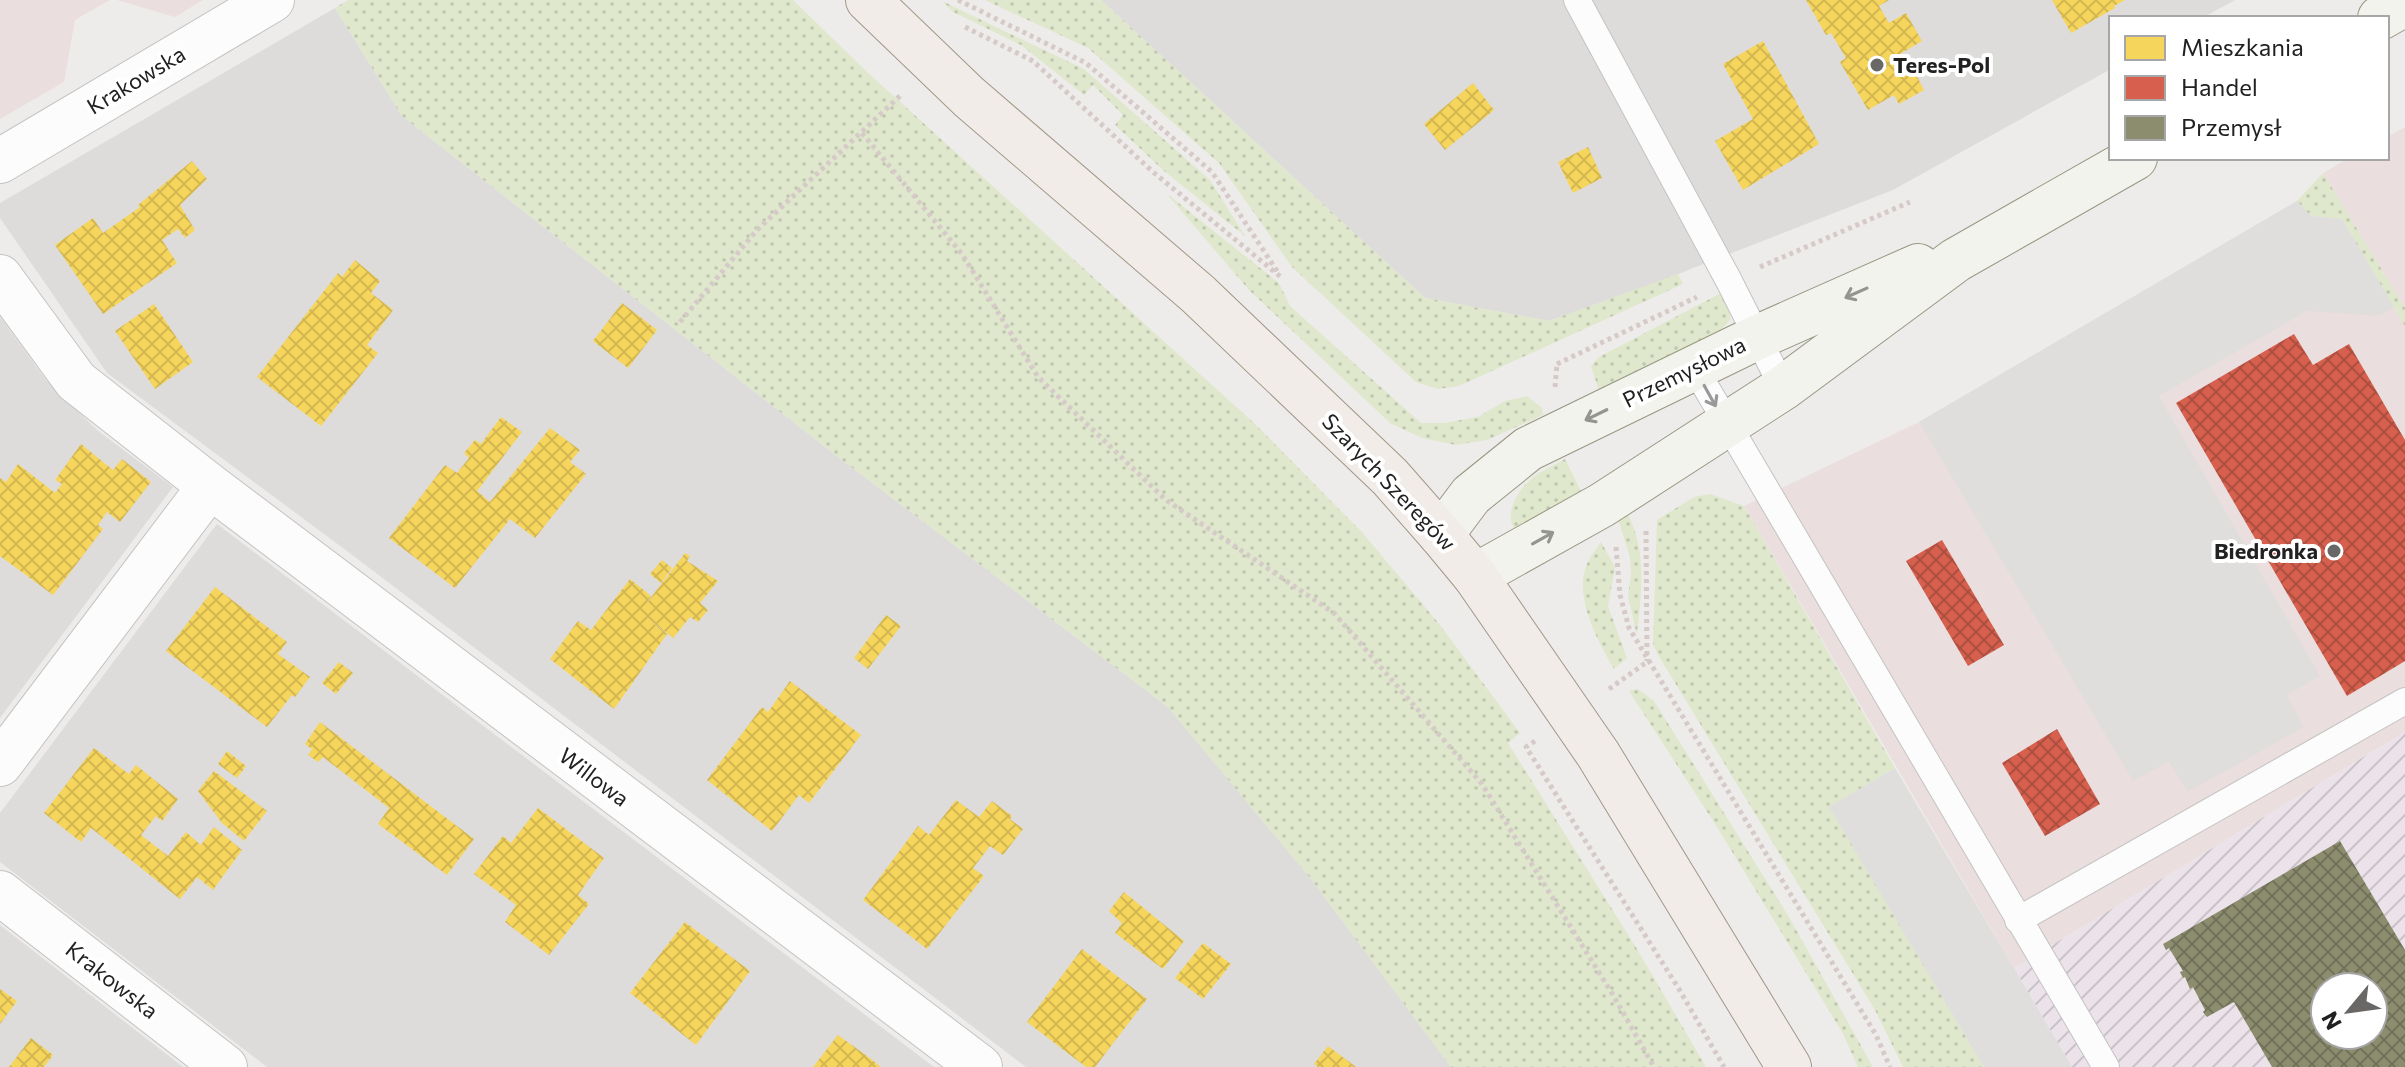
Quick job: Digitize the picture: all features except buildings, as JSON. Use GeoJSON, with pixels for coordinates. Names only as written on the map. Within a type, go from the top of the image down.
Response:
{"type":"FeatureCollection","features":[{"type":"Feature","properties":{"kind":"main road","name":"Szarych Szeregów"},"geometry":{"type":"LineString","coordinates":[[868,0],[933,62],[1209,304],[1390,477],[1441,535],[1475,576],[1598,754],[1789,1067]]}},
{"type":"Feature","properties":{"kind":"main road"},"geometry":{"type":"LineString","coordinates":[[2384,16],[2405,4]]}},
{"type":"Feature","properties":{"kind":"main road","name":"Przemysłowa"},"geometry":{"type":"LineString","coordinates":[[1475,576],[1602,505],[1783,388],[1956,260],[2131,160]]}},
{"type":"Feature","properties":{"kind":"main road","name":"Przemysłowa"},"geometry":{"type":"LineString","coordinates":[[1441,535],[1471,495],[1528,449],[1694,367],[1918,266],[1956,260]]}},
{"type":"Feature","properties":{"kind":"street","name":"Krakowska"},"geometry":{"type":"LineString","coordinates":[[0,161],[272,0]]}},
{"type":"Feature","properties":{"kind":"street","name":"Willowa"},"geometry":{"type":"LineString","coordinates":[[0,277],[76,381],[210,486],[980,1067]]}},
{"type":"Feature","properties":{"kind":"street"},"geometry":{"type":"LineString","coordinates":[[0,764],[210,486]]}},
{"type":"Feature","properties":{"kind":"street","name":"Krakowska"},"geometry":{"type":"LineString","coordinates":[[0,893],[225,1067]]}},
{"type":"Feature","properties":{"kind":"lane"},"geometry":{"type":"LineString","coordinates":[[1577,0],[1783,388]]}},
{"type":"Feature","properties":{"kind":"lane"},"geometry":{"type":"LineString","coordinates":[[1694,367],[2106,1067]]}},
{"type":"Feature","properties":{"kind":"lane"},"geometry":{"type":"LineString","coordinates":[[2018,920],[2405,701]]}},
{"type":"Feature","properties":{"kind":"path"},"geometry":{"type":"LineString","coordinates":[[958,0],[1086,63],[1212,172],[1282,278],[1153,172],[1033,61],[958,23]]}},
{"type":"Feature","properties":{"kind":"path"},"geometry":{"type":"LineString","coordinates":[[680,322],[757,230],[933,62]]}},
{"type":"Feature","properties":{"kind":"path"},"geometry":{"type":"LineString","coordinates":[[862,133],[962,254],[1038,377],[1166,500],[1334,613],[1482,784],[1654,1067]]}},
{"type":"Feature","properties":{"kind":"path"},"geometry":{"type":"LineString","coordinates":[[1645,516],[1647,662],[1876,1035],[1890,1067]]}},
{"type":"Feature","properties":{"kind":"shaded area"},"geometry":{"type":"Polygon","coordinates":[[[0,0],[110,0],[75,20],[64,82],[0,119],[0,0]]]}},
{"type":"Feature","properties":{"kind":"shaded area"},"geometry":{"type":"Polygon","coordinates":[[[117,0],[203,0],[175,17],[117,0]]]}},
{"type":"Feature","properties":{"kind":"shaded area"},"geometry":{"type":"Polygon","coordinates":[[[1101,0],[2235,0],[2206,16],[2109,16],[2109,70],[1893,190],[1655,283],[1549,321],[1425,298],[1101,0]]]}},
{"type":"Feature","properties":{"kind":"shaded area"},"geometry":{"type":"Polygon","coordinates":[[[335,8],[402,116],[833,453],[1168,707],[1312,880],[1451,1067],[1026,1067],[347,551],[107,373],[0,218],[0,203],[335,8]]]}},
{"type":"Feature","properties":{"kind":"shaded area"},"geometry":{"type":"Polygon","coordinates":[[[2405,127],[2405,308],[2323,173],[2346,160],[2389,160],[2389,136],[2405,127]]]}},
{"type":"Feature","properties":{"kind":"shaded area"},"geometry":{"type":"Polygon","coordinates":[[[2297,201],[2311,216],[2342,219],[2405,326],[2405,732],[2014,968],[1744,506],[1919,422],[2297,201]]]}},
{"type":"Feature","properties":{"kind":"shaded area"},"geometry":{"type":"Polygon","coordinates":[[[2297,201],[2311,216],[2342,219],[2394,307],[2379,316],[2307,311],[2159,396],[2320,676],[2287,695],[2304,727],[2188,792],[2169,762],[2133,781],[1919,422],[2297,201]]]}},
{"type":"Feature","properties":{"kind":"shaded area"},"geometry":{"type":"Polygon","coordinates":[[[0,317],[46,380],[97,430],[173,487],[0,718],[0,317]]]}},
{"type":"Feature","properties":{"kind":"shaded area"},"geometry":{"type":"Polygon","coordinates":[[[217,524],[934,1067],[267,1067],[0,862],[0,813],[217,524]]]}},
{"type":"Feature","properties":{"kind":"shaded area"},"geometry":{"type":"Polygon","coordinates":[[[2405,732],[2405,1067],[2072,1067],[2014,968],[2405,732]]]}},
{"type":"Feature","properties":{"kind":"shaded area"},"geometry":{"type":"Polygon","coordinates":[[[1895,768],[2072,1067],[1984,1067],[1829,807],[1895,768]]]}},
{"type":"Feature","properties":{"kind":"shaded area"},"geometry":{"type":"Polygon","coordinates":[[[0,925],[183,1067],[0,1067],[0,925]]]}},
{"type":"Feature","properties":{"kind":"green space"},"geometry":{"type":"Polygon","coordinates":[[[348,0],[793,0],[865,70],[1255,424],[1361,531],[1440,625],[1520,733],[1508,743],[1637,949],[1706,1067],[1451,1067],[1312,880],[1168,707],[833,453],[402,116],[335,8],[348,0]]]}},
{"type":"Feature","properties":{"kind":"green space"},"geometry":{"type":"Polygon","coordinates":[[[985,0],[1101,0],[1425,298],[1549,321],[1678,274],[1683,284],[1459,386],[1438,389],[1416,382],[1292,267],[1219,163],[1088,48],[985,0]]]}},
{"type":"Feature","properties":{"kind":"green space"},"geometry":{"type":"Polygon","coordinates":[[[942,1],[1084,69],[1210,180],[1245,236],[1163,170],[1115,125],[1123,115],[1093,85],[1084,95],[1021,45],[953,12],[942,1]]]}},
{"type":"Feature","properties":{"kind":"green space"},"geometry":{"type":"Polygon","coordinates":[[[2323,173],[2405,308],[2405,326],[2342,219],[2311,216],[2297,201],[2323,173]]]}},
{"type":"Feature","properties":{"kind":"green space"},"geometry":{"type":"Polygon","coordinates":[[[1166,193],[1279,283],[1290,306],[1421,423],[1444,423],[1478,417],[1505,401],[1527,396],[1542,408],[1543,415],[1487,440],[1456,445],[1422,438],[1390,423],[1249,290],[1166,193]]]}},
{"type":"Feature","properties":{"kind":"green space"},"geometry":{"type":"Polygon","coordinates":[[[1725,291],[1730,303],[1730,320],[1722,329],[1599,391],[1591,366],[1599,357],[1725,291]]]}},
{"type":"Feature","properties":{"kind":"green space"},"geometry":{"type":"Polygon","coordinates":[[[1565,459],[1582,493],[1514,528],[1511,511],[1519,492],[1535,476],[1565,459]]]}},
{"type":"Feature","properties":{"kind":"green space"},"geometry":{"type":"Polygon","coordinates":[[[1710,494],[1744,506],[1895,768],[1830,807],[1984,1067],[1903,1067],[1875,1010],[1658,655],[1653,644],[1657,520],[1694,497],[1710,494]]]}},
{"type":"Feature","properties":{"kind":"green space"},"geometry":{"type":"Polygon","coordinates":[[[1627,512],[1640,558],[1637,636],[1628,596],[1630,557],[1618,519],[1627,512]]]}},
{"type":"Feature","properties":{"kind":"green space"},"geometry":{"type":"Polygon","coordinates":[[[1601,542],[1615,567],[1608,606],[1627,658],[1614,669],[1589,618],[1583,590],[1587,564],[1601,542]]]}},
{"type":"Feature","properties":{"kind":"green space"},"geometry":{"type":"Polygon","coordinates":[[[1638,689],[1654,701],[1789,917],[1873,1067],[1858,1067],[1842,1032],[1717,827],[1629,691],[1638,689]]]}},
{"type":"Feature","properties":{"kind":"place","name":"Teres-Pol"},"geometry":{"type":"Point","coordinates":[1877,65]}},
{"type":"Feature","properties":{"kind":"place","name":"Biedronka"},"geometry":{"type":"Point","coordinates":[2334,551]}}]}
